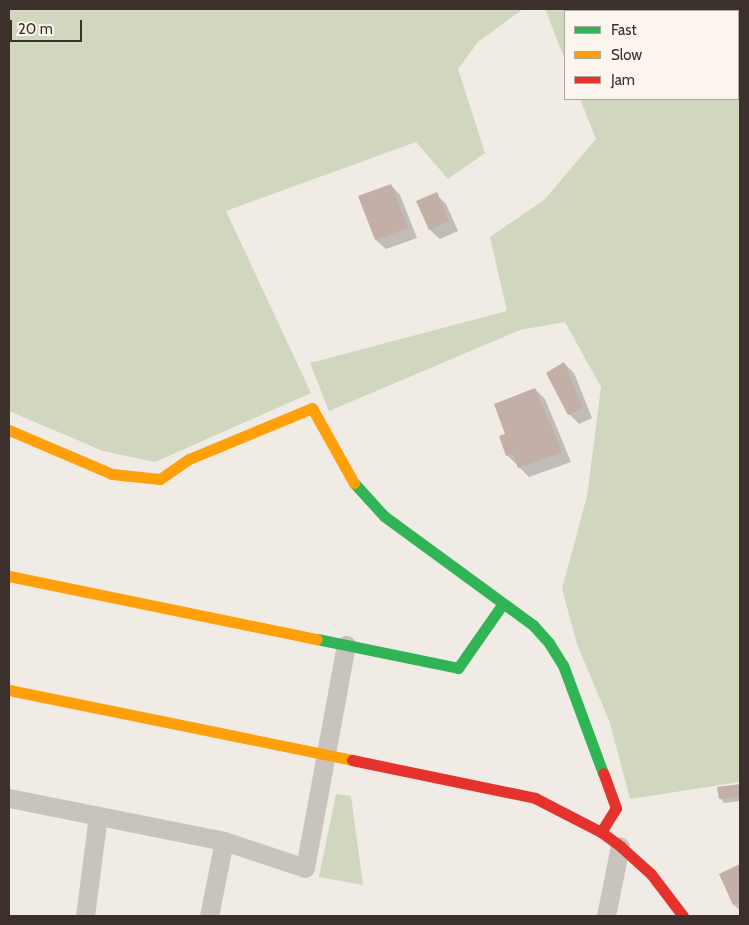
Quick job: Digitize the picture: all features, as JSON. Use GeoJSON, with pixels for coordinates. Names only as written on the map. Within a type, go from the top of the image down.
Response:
{"type":"FeatureCollection","features":[{"type":"Feature","properties":{"kind":"street"},"geometry":{"type":"LineString","coordinates":[[9,430],[112,474],[160,479],[189,459],[312,408],[358,490],[384,516],[502,605],[533,624],[563,665],[616,808],[601,832]]}},
{"type":"Feature","properties":{"kind":"street"},"geometry":{"type":"LineString","coordinates":[[9,576],[458,668],[502,605]]}},
{"type":"Feature","properties":{"kind":"street"},"geometry":{"type":"LineString","coordinates":[[9,798],[224,841],[305,868],[346,645]]}},
{"type":"Feature","properties":{"kind":"street"},"geometry":{"type":"LineString","coordinates":[[9,690],[327,753],[535,798],[601,832],[620,846],[650,874],[683,916]]}},
{"type":"Feature","properties":{"kind":"street"},"geometry":{"type":"LineString","coordinates":[[84,916],[98,816]]}},
{"type":"Feature","properties":{"kind":"street"},"geometry":{"type":"LineString","coordinates":[[209,916],[224,841]]}},
{"type":"Feature","properties":{"kind":"street"},"geometry":{"type":"LineString","coordinates":[[606,916],[620,846]]}},
{"type":"Feature","properties":{"kind":"green space"},"geometry":{"type":"Polygon","coordinates":[[[9,9],[523,9],[478,42],[458,69],[485,153],[448,179],[416,142],[226,211],[311,393],[155,462],[103,451],[9,411],[9,9]]]}},
{"type":"Feature","properties":{"kind":"green space"},"geometry":{"type":"Polygon","coordinates":[[[545,9],[740,9],[740,782],[630,799],[610,723],[577,644],[562,589],[587,496],[601,387],[565,322],[520,330],[329,411],[310,363],[507,311],[490,237],[544,200],[596,139],[580,100],[739,100],[739,10],[564,10],[564,57],[545,9]]]}},
{"type":"Feature","properties":{"kind":"green space"},"geometry":{"type":"Polygon","coordinates":[[[336,794],[351,796],[363,885],[319,877],[336,794]]]}},
{"type":"Feature","properties":{"kind":"building"},"geometry":{"type":"Polygon","coordinates":[[[391,184],[408,228],[375,240],[358,196],[391,184]]]}},
{"type":"Feature","properties":{"kind":"building"},"geometry":{"type":"Polygon","coordinates":[[[437,192],[449,221],[429,230],[416,201],[437,192]]]}},
{"type":"Feature","properties":{"kind":"building"},"geometry":{"type":"Polygon","coordinates":[[[564,362],[583,408],[568,415],[546,373],[564,362]]]}},
{"type":"Feature","properties":{"kind":"building"},"geometry":{"type":"Polygon","coordinates":[[[535,388],[562,452],[518,468],[513,454],[506,456],[499,436],[505,434],[494,404],[535,388]]]}},
{"type":"Feature","properties":{"kind":"building"},"geometry":{"type":"Polygon","coordinates":[[[740,784],[740,796],[719,799],[717,787],[740,784]]]}},
{"type":"Feature","properties":{"kind":"building"},"geometry":{"type":"Polygon","coordinates":[[[740,864],[740,902],[733,905],[719,874],[740,864]]]}},
{"type":"Feature","properties":{"kind":"traffic: fast"},"geometry":{"type":"LineString","coordinates":[[354,483],[384,516],[533,625],[549,643],[563,665],[603,773]]}},
{"type":"Feature","properties":{"kind":"traffic: fast"},"geometry":{"type":"LineString","coordinates":[[317,639],[458,668],[502,605]]}},
{"type":"Feature","properties":{"kind":"traffic: slow"},"geometry":{"type":"LineString","coordinates":[[9,430],[112,474],[160,479],[189,459],[312,408],[354,483]]}},
{"type":"Feature","properties":{"kind":"traffic: slow"},"geometry":{"type":"LineString","coordinates":[[9,576],[317,639]]}},
{"type":"Feature","properties":{"kind":"traffic: slow"},"geometry":{"type":"LineString","coordinates":[[9,690],[352,760]]}},
{"type":"Feature","properties":{"kind":"traffic: jam"},"geometry":{"type":"LineString","coordinates":[[352,760],[535,798],[601,832],[620,846],[651,874],[683,916]]}},
{"type":"Feature","properties":{"kind":"traffic: jam"},"geometry":{"type":"LineString","coordinates":[[601,832],[616,808],[603,773]]}}]}
